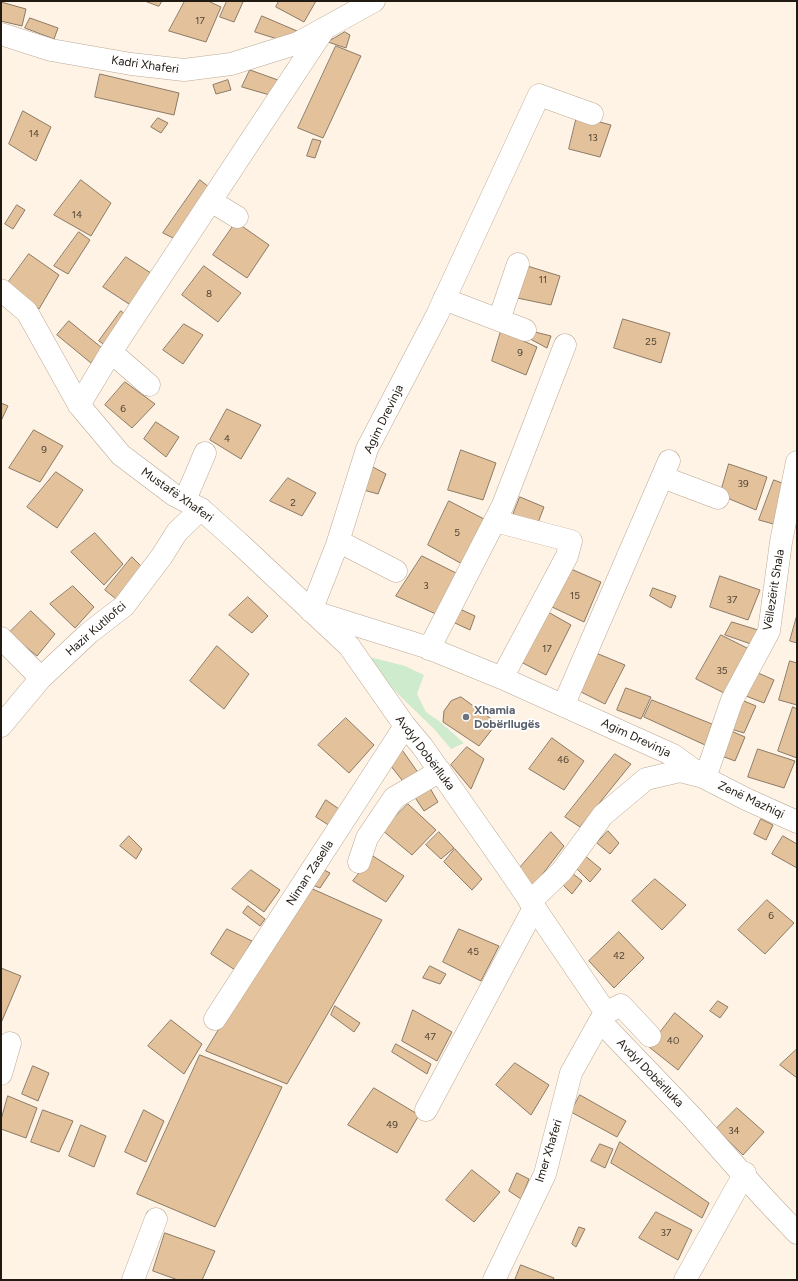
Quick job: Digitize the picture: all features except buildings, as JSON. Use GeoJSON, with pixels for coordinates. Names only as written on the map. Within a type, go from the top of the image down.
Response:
{"type":"FeatureCollection","features":[{"type":"Feature","properties":{"kind":"street","name":"Kadri Xhaferi"},"geometry":{"type":"LineString","coordinates":[[1,34],[52,50],[131,64],[184,70],[231,64],[298,43],[374,1]]}},
{"type":"Feature","properties":{"kind":"street"},"geometry":{"type":"LineString","coordinates":[[79,405],[111,352],[325,28]]}},
{"type":"Feature","properties":{"kind":"street","name":"Agim Drevinja"},"geometry":{"type":"LineString","coordinates":[[592,114],[539,95],[444,299],[367,449],[338,541],[311,611],[429,648],[564,704],[673,754],[705,778]]}},
{"type":"Feature","properties":{"kind":"street"},"geometry":{"type":"LineString","coordinates":[[211,201],[237,217]]}},
{"type":"Feature","properties":{"kind":"street"},"geometry":{"type":"LineString","coordinates":[[499,320],[518,264]]}},
{"type":"Feature","properties":{"kind":"street","name":"Mustafë Xhaferi"},"geometry":{"type":"LineString","coordinates":[[1,290],[27,312],[79,405],[121,455],[174,495],[193,505],[239,542],[311,611]]}},
{"type":"Feature","properties":{"kind":"street"},"geometry":{"type":"LineString","coordinates":[[444,299],[525,330]]}},
{"type":"Feature","properties":{"kind":"street"},"geometry":{"type":"LineString","coordinates":[[429,648],[503,505],[565,345]]}},
{"type":"Feature","properties":{"kind":"street"},"geometry":{"type":"LineString","coordinates":[[111,352],[149,385]]}},
{"type":"Feature","properties":{"kind":"street"},"geometry":{"type":"LineString","coordinates":[[193,505],[205,453]]}},
{"type":"Feature","properties":{"kind":"street","name":"Vëllezërit Shala"},"geometry":{"type":"LineString","coordinates":[[705,778],[732,700],[769,631],[781,542],[797,462]]}},
{"type":"Feature","properties":{"kind":"street"},"geometry":{"type":"LineString","coordinates":[[564,704],[666,469],[718,498]]}},
{"type":"Feature","properties":{"kind":"street","name":"Hazir Kutllofci"},"geometry":{"type":"LineString","coordinates":[[1,726],[41,678],[89,633],[124,606],[162,556],[193,505]]}},
{"type":"Feature","properties":{"kind":"street"},"geometry":{"type":"LineString","coordinates":[[495,521],[571,541],[567,556],[502,678]]}},
{"type":"Feature","properties":{"kind":"street"},"geometry":{"type":"LineString","coordinates":[[338,541],[396,571]]}},
{"type":"Feature","properties":{"kind":"street","name":"Avdyl Dobërlluka"},"geometry":{"type":"LineString","coordinates":[[311,611],[349,646],[405,726],[440,771],[509,870],[603,1017],[744,1174],[763,1198],[797,1233]]}},
{"type":"Feature","properties":{"kind":"street"},"geometry":{"type":"LineString","coordinates":[[1,638],[41,678]]}},
{"type":"Feature","properties":{"kind":"street","name":"Niman Zasella"},"geometry":{"type":"LineString","coordinates":[[215,1020],[405,726]]}},
{"type":"Feature","properties":{"kind":"street"},"geometry":{"type":"LineString","coordinates":[[359,862],[366,838],[394,798],[440,771]]}},
{"type":"Feature","properties":{"kind":"street"},"geometry":{"type":"LineString","coordinates":[[426,1110],[532,905],[562,870],[603,816],[646,779],[680,771],[705,778]]}},
{"type":"Feature","properties":{"kind":"street","name":"Zenë Mazhiqi"},"geometry":{"type":"LineString","coordinates":[[705,778],[746,799],[797,822]]}},
{"type":"Feature","properties":{"kind":"street"},"geometry":{"type":"LineString","coordinates":[[603,1017],[622,1005],[650,1036]]}},
{"type":"Feature","properties":{"kind":"street","name":"Imer Xhaferi"},"geometry":{"type":"LineString","coordinates":[[494,1280],[545,1174],[571,1073],[603,1017]]}},
{"type":"Feature","properties":{"kind":"street"},"geometry":{"type":"LineString","coordinates":[[1,1074],[10,1043]]}},
{"type":"Feature","properties":{"kind":"street"},"geometry":{"type":"LineString","coordinates":[[685,1280],[744,1174]]}},
{"type":"Feature","properties":{"kind":"street"},"geometry":{"type":"LineString","coordinates":[[133,1280],[156,1219]]}},
{"type":"Feature","properties":{"kind":"green space"},"geometry":{"type":"Polygon","coordinates":[[[362,655],[405,666],[424,675],[417,694],[426,712],[439,721],[464,743],[451,749],[435,730],[400,696],[362,655]]]}},
{"type":"Feature","properties":{"kind":"place","name":"Xhamia Dobërllugës"},"geometry":{"type":"Point","coordinates":[466,717]}}]}
